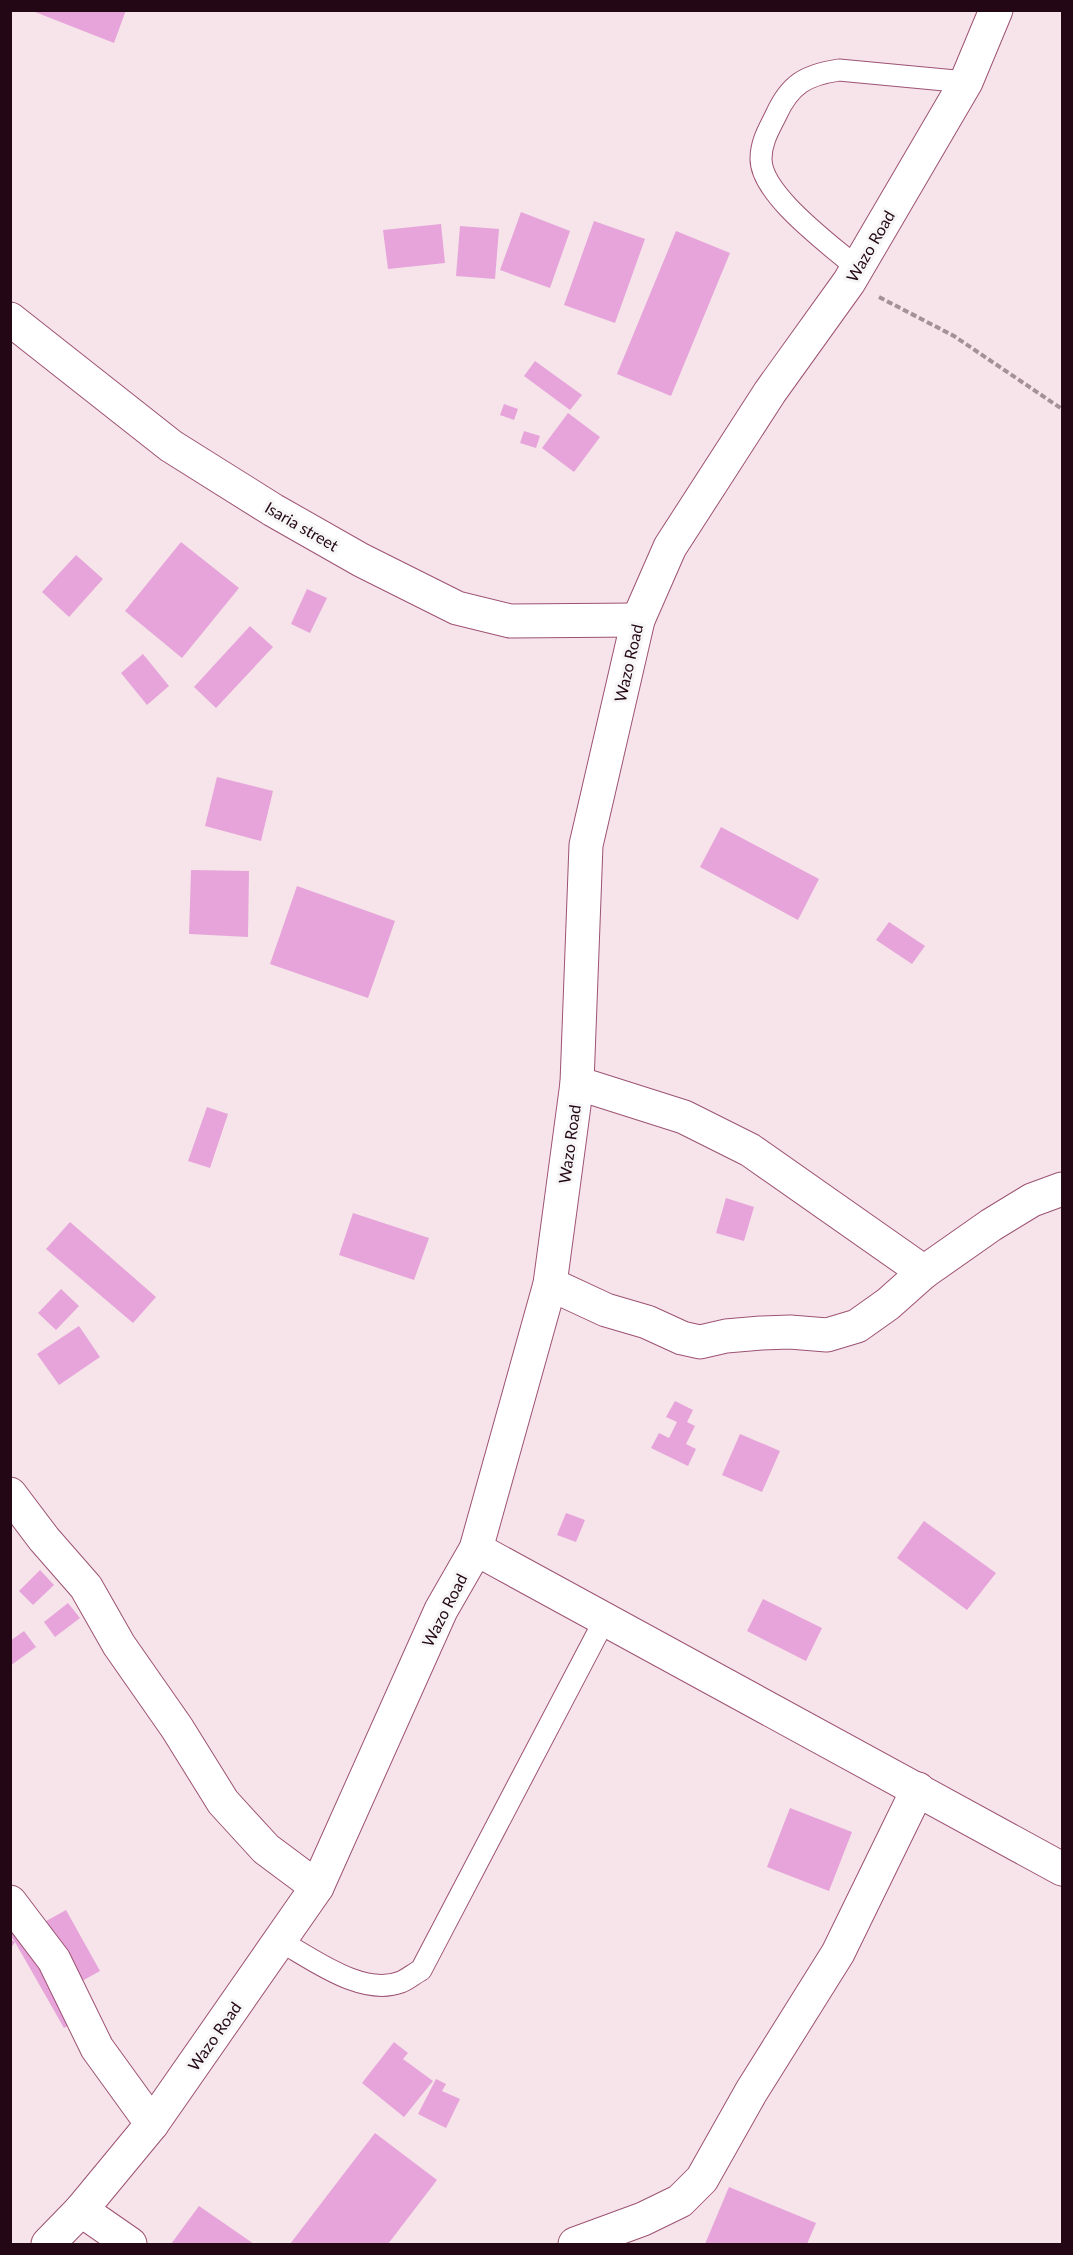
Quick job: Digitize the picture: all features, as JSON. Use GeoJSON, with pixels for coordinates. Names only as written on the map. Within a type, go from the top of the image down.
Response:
{"type":"FeatureCollection","features":[{"type":"Feature","properties":{"kind":"street","name":"Wazo Road"},"geometry":{"type":"LineString","coordinates":[[48,2244],[81,2210],[152,2124],[317,1887],[441,1610],[476,1549],[550,1284],[577,1083],[586,845],[638,620],[670,546],[770,392],[853,275],[966,82],[996,10]]}},
{"type":"Feature","properties":{"kind":"street","name":"Isaria street"},"geometry":{"type":"LineString","coordinates":[[10,319],[171,446],[273,510],[361,560],[457,608],[510,621],[638,620]]}},
{"type":"Feature","properties":{"kind":"street"},"geometry":{"type":"LineString","coordinates":[[577,1083],[684,1117],[750,1150],[924,1272]]}},
{"type":"Feature","properties":{"kind":"street"},"geometry":{"type":"LineString","coordinates":[[550,1284],[606,1310],[647,1322],[682,1338],[700,1342],[726,1336],[761,1333],[790,1332],[827,1335],[857,1326],[888,1304],[924,1272],[1024,1205],[1062,1189]]}},
{"type":"Feature","properties":{"kind":"street"},"geometry":{"type":"LineString","coordinates":[[10,1494],[44,1539],[86,1587],[119,1645],[177,1728],[223,1802],[266,1849],[317,1887]]}},
{"type":"Feature","properties":{"kind":"street"},"geometry":{"type":"LineString","coordinates":[[476,1549],[1062,1869]]}},
{"type":"Feature","properties":{"kind":"street"},"geometry":{"type":"LineString","coordinates":[[575,2244],[643,2219],[680,2201],[702,2179],[751,2092],[838,1953],[918,1789]]}},
{"type":"Feature","properties":{"kind":"street"},"geometry":{"type":"LineString","coordinates":[[10,1902],[54,1960],[98,2048],[152,2124]]}},
{"type":"Feature","properties":{"kind":"street"},"geometry":{"type":"LineString","coordinates":[[81,2210],[130,2244]]}},
{"type":"Feature","properties":{"kind":"lane"},"geometry":{"type":"LineString","coordinates":[[853,275],[791,211],[766,176],[761,161],[762,143],[784,96],[803,80],[822,72],[840,70],[966,82]]}},
{"type":"Feature","properties":{"kind":"lane"},"geometry":{"type":"LineString","coordinates":[[280,1941],[343,1977],[376,1985],[400,1982],[421,1970],[605,1619]]}},
{"type":"Feature","properties":{"kind":"path"},"geometry":{"type":"LineString","coordinates":[[853,275],[954,336],[1062,409]]}},
{"type":"Feature","properties":{"kind":"building"},"geometry":{"type":"Polygon","coordinates":[[[30,10],[126,10],[114,43],[30,10]]]}},
{"type":"Feature","properties":{"kind":"building"},"geometry":{"type":"Polygon","coordinates":[[[521,212],[570,231],[550,288],[500,270],[521,212]]]}},
{"type":"Feature","properties":{"kind":"building"},"geometry":{"type":"Polygon","coordinates":[[[594,221],[645,239],[615,323],[564,305],[594,221]]]}},
{"type":"Feature","properties":{"kind":"building"},"geometry":{"type":"Polygon","coordinates":[[[441,224],[445,263],[388,269],[383,230],[441,224]]]}},
{"type":"Feature","properties":{"kind":"building"},"geometry":{"type":"Polygon","coordinates":[[[460,226],[499,229],[495,279],[456,276],[460,226]]]}},
{"type":"Feature","properties":{"kind":"building"},"geometry":{"type":"Polygon","coordinates":[[[676,231],[730,253],[671,396],[617,374],[676,231]]]}},
{"type":"Feature","properties":{"kind":"building"},"geometry":{"type":"Polygon","coordinates":[[[535,361],[582,395],[570,410],[524,376],[535,361]]]}},
{"type":"Feature","properties":{"kind":"building"},"geometry":{"type":"Polygon","coordinates":[[[504,404],[518,409],[514,420],[500,415],[504,404]]]}},
{"type":"Feature","properties":{"kind":"building"},"geometry":{"type":"Polygon","coordinates":[[[568,413],[600,437],[574,472],[542,448],[568,413]]]}},
{"type":"Feature","properties":{"kind":"building"},"geometry":{"type":"Polygon","coordinates":[[[524,431],[540,436],[536,448],[520,443],[524,431]]]}},
{"type":"Feature","properties":{"kind":"building"},"geometry":{"type":"Polygon","coordinates":[[[181,542],[239,588],[182,658],[125,611],[181,542]]]}},
{"type":"Feature","properties":{"kind":"building"},"geometry":{"type":"Polygon","coordinates":[[[76,555],[103,579],[69,617],[42,592],[76,555]]]}},
{"type":"Feature","properties":{"kind":"building"},"geometry":{"type":"Polygon","coordinates":[[[307,589],[327,598],[310,633],[291,624],[307,589]]]}},
{"type":"Feature","properties":{"kind":"building"},"geometry":{"type":"Polygon","coordinates":[[[250,626],[273,647],[216,708],[194,687],[250,626]]]}},
{"type":"Feature","properties":{"kind":"building"},"geometry":{"type":"Polygon","coordinates":[[[143,654],[169,686],[147,705],[121,673],[143,654]]]}},
{"type":"Feature","properties":{"kind":"building"},"geometry":{"type":"Polygon","coordinates":[[[217,777],[273,791],[261,841],[205,826],[217,777]]]}},
{"type":"Feature","properties":{"kind":"building"},"geometry":{"type":"Polygon","coordinates":[[[721,827],[819,879],[798,920],[700,867],[721,827]]]}},
{"type":"Feature","properties":{"kind":"building"},"geometry":{"type":"Polygon","coordinates":[[[191,870],[249,871],[248,937],[189,934],[191,870]]]}},
{"type":"Feature","properties":{"kind":"building"},"geometry":{"type":"Polygon","coordinates":[[[297,886],[395,921],[368,998],[270,964],[297,886]]]}},
{"type":"Feature","properties":{"kind":"building"},"geometry":{"type":"Polygon","coordinates":[[[889,922],[925,946],[912,964],[876,940],[889,922]]]}},
{"type":"Feature","properties":{"kind":"building"},"geometry":{"type":"Polygon","coordinates":[[[207,1107],[228,1114],[210,1168],[188,1161],[207,1107]]]}},
{"type":"Feature","properties":{"kind":"building"},"geometry":{"type":"Polygon","coordinates":[[[726,1198],[754,1207],[744,1241],[716,1233],[726,1198]]]}},
{"type":"Feature","properties":{"kind":"building"},"geometry":{"type":"Polygon","coordinates":[[[353,1213],[429,1238],[414,1280],[339,1255],[353,1213]]]}},
{"type":"Feature","properties":{"kind":"building"},"geometry":{"type":"Polygon","coordinates":[[[70,1222],[156,1297],[133,1323],[46,1249],[70,1222]]]}},
{"type":"Feature","properties":{"kind":"building"},"geometry":{"type":"Polygon","coordinates":[[[61,1289],[79,1306],[56,1330],[38,1313],[61,1289]]]}},
{"type":"Feature","properties":{"kind":"building"},"geometry":{"type":"Polygon","coordinates":[[[79,1326],[100,1357],[59,1385],[37,1354],[79,1326]]]}},
{"type":"Feature","properties":{"kind":"building"},"geometry":{"type":"Polygon","coordinates":[[[675,1401],[693,1410],[687,1422],[695,1426],[686,1444],[696,1449],[688,1466],[651,1448],[659,1433],[669,1438],[677,1422],[666,1417],[675,1401]]]}},
{"type":"Feature","properties":{"kind":"building"},"geometry":{"type":"Polygon","coordinates":[[[740,1434],[780,1451],[762,1492],[722,1475],[740,1434]]]}},
{"type":"Feature","properties":{"kind":"building"},"geometry":{"type":"Polygon","coordinates":[[[566,1513],[585,1520],[576,1542],[557,1535],[566,1513]]]}},
{"type":"Feature","properties":{"kind":"building"},"geometry":{"type":"Polygon","coordinates":[[[924,1521],[996,1573],[967,1610],[897,1558],[924,1521]]]}},
{"type":"Feature","properties":{"kind":"building"},"geometry":{"type":"Polygon","coordinates":[[[40,1570],[54,1585],[33,1605],[19,1591],[40,1570]]]}},
{"type":"Feature","properties":{"kind":"building"},"geometry":{"type":"Polygon","coordinates":[[[763,1599],[822,1628],[806,1661],[747,1631],[763,1599]]]}},
{"type":"Feature","properties":{"kind":"building"},"geometry":{"type":"Polygon","coordinates":[[[68,1603],[80,1618],[55,1637],[44,1622],[68,1603]]]}},
{"type":"Feature","properties":{"kind":"building"},"geometry":{"type":"Polygon","coordinates":[[[24,1631],[36,1647],[10,1666],[10,1641],[24,1631]]]}},
{"type":"Feature","properties":{"kind":"building"},"geometry":{"type":"Polygon","coordinates":[[[790,1808],[852,1832],[829,1891],[767,1867],[790,1808]]]}},
{"type":"Feature","properties":{"kind":"building"},"geometry":{"type":"Polygon","coordinates":[[[66,1910],[100,1971],[73,1986],[39,1925],[66,1910]]]}},
{"type":"Feature","properties":{"kind":"building"},"geometry":{"type":"Polygon","coordinates":[[[10,1915],[79,2020],[64,2028],[10,1935],[10,1915]]]}},
{"type":"Feature","properties":{"kind":"building"},"geometry":{"type":"Polygon","coordinates":[[[10,1939],[15,1942],[10,1949],[10,1939]]]}},
{"type":"Feature","properties":{"kind":"building"},"geometry":{"type":"Polygon","coordinates":[[[394,2042],[408,2053],[403,2059],[433,2081],[404,2117],[362,2083],[394,2042]]]}},
{"type":"Feature","properties":{"kind":"building"},"geometry":{"type":"Polygon","coordinates":[[[436,2079],[446,2084],[442,2091],[460,2099],[446,2128],[418,2114],[436,2079]]]}},
{"type":"Feature","properties":{"kind":"building"},"geometry":{"type":"Polygon","coordinates":[[[375,2133],[437,2180],[388,2244],[290,2244],[375,2133]]]}},
{"type":"Feature","properties":{"kind":"building"},"geometry":{"type":"Polygon","coordinates":[[[729,2187],[816,2223],[807,2244],[705,2244],[729,2187]]]}},
{"type":"Feature","properties":{"kind":"building"},"geometry":{"type":"Polygon","coordinates":[[[199,2206],[254,2244],[171,2244],[199,2206]]]}}]}
